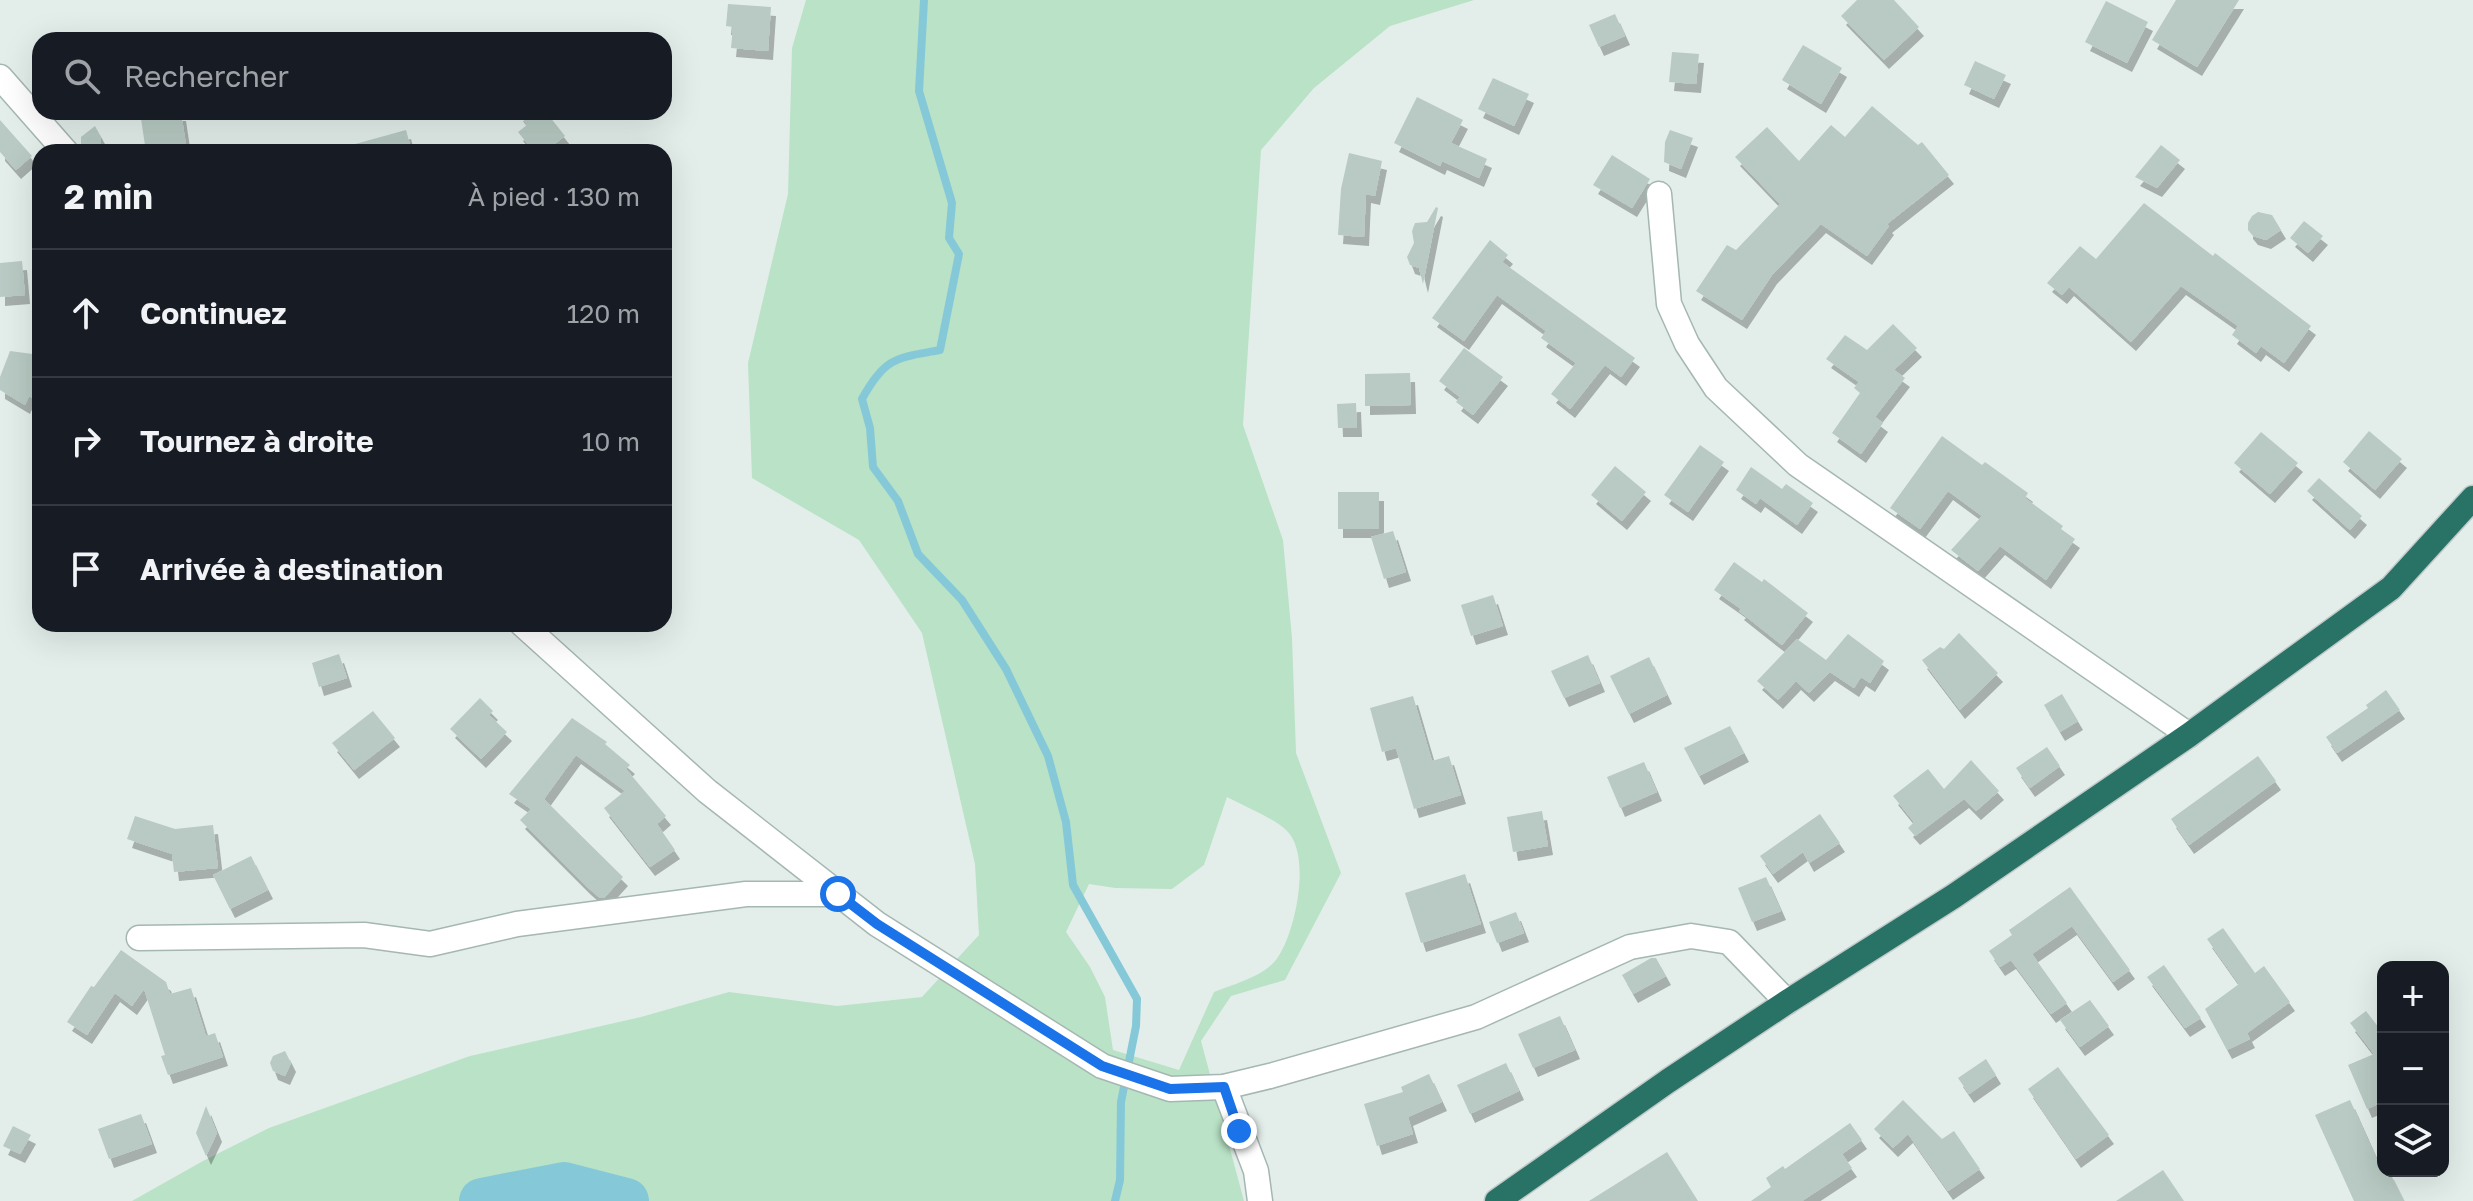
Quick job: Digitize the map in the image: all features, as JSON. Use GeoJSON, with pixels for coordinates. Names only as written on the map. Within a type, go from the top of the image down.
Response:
{"type":"FeatureCollection","features":[{"type":"Feature","properties":{"kind":"highway"},"geometry":{"type":"LineString","coordinates":[[1497,1201],[1787,1002],[1954,896],[2189,735],[2391,588],[2473,498]]}},
{"type":"Feature","properties":{"kind":"street"},"geometry":{"type":"LineString","coordinates":[[0,77],[32,113]]}},
{"type":"Feature","properties":{"kind":"street"},"geometry":{"type":"LineString","coordinates":[[38,120],[59,144]]}},
{"type":"Feature","properties":{"kind":"street"},"geometry":{"type":"LineString","coordinates":[[1659,194],[1669,304],[1687,344],[1716,388],[1798,465],[2189,735]]}},
{"type":"Feature","properties":{"kind":"street"},"geometry":{"type":"LineString","coordinates":[[531,632],[707,791],[877,924],[1102,1066],[1170,1089],[1224,1087],[1476,1017],[1630,947],[1691,936],[1729,942],[1787,1002]]}},
{"type":"Feature","properties":{"kind":"street"},"geometry":{"type":"LineString","coordinates":[[139,938],[364,935],[430,944],[517,924],[746,894],[838,894]]}},
{"type":"Feature","properties":{"kind":"street"},"geometry":{"type":"LineString","coordinates":[[1224,1087],[1256,1171],[1260,1201]]}},
{"type":"Feature","properties":{"kind":"green space"},"geometry":{"type":"Polygon","coordinates":[[[806,0],[1474,0],[1390,26],[1314,88],[1261,150],[1243,425],[1283,540],[1292,638],[1296,753],[1341,873],[1285,980],[1231,996],[1201,1041],[1244,1201],[132,1201],[269,1128],[470,1056],[641,1017],[729,992],[837,1006],[922,997],[979,935],[975,864],[922,633],[859,540],[752,478],[748,363],[788,194],[792,48],[806,0]],[[1227,797],[1204,865],[1172,889],[1115,888],[1089,884],[1066,932],[1090,967],[1105,997],[1113,1050],[1179,1070],[1214,992],[1266,969],[1285,945],[1295,911],[1300,873],[1294,841],[1281,826],[1227,797]]]}},
{"type":"Feature","properties":{"kind":"building"},"geometry":{"type":"Polygon","coordinates":[[[1857,0],[1894,0],[1919,27],[1884,60],[1841,16],[1857,0]]]}},
{"type":"Feature","properties":{"kind":"building"},"geometry":{"type":"Polygon","coordinates":[[[2176,0],[2239,0],[2197,67],[2152,40],[2176,0]]]}},
{"type":"Feature","properties":{"kind":"building"},"geometry":{"type":"Polygon","coordinates":[[[2106,1],[2148,22],[2127,63],[2085,42],[2106,1]]]}},
{"type":"Feature","properties":{"kind":"building"},"geometry":{"type":"Polygon","coordinates":[[[728,4],[771,7],[768,51],[731,48],[733,27],[726,26],[728,4]]]}},
{"type":"Feature","properties":{"kind":"building"},"geometry":{"type":"Polygon","coordinates":[[[1615,14],[1625,36],[1599,47],[1589,25],[1615,14]]]}},
{"type":"Feature","properties":{"kind":"building"},"geometry":{"type":"Polygon","coordinates":[[[1803,45],[1842,68],[1821,104],[1782,80],[1803,45]]]}},
{"type":"Feature","properties":{"kind":"building"},"geometry":{"type":"Polygon","coordinates":[[[1672,52],[1699,54],[1696,84],[1669,82],[1672,52]]]}},
{"type":"Feature","properties":{"kind":"building"},"geometry":{"type":"Polygon","coordinates":[[[1975,61],[2006,75],[1994,99],[1964,85],[1975,61]]]}},
{"type":"Feature","properties":{"kind":"building"},"geometry":{"type":"Polygon","coordinates":[[[1493,78],[1529,94],[1514,126],[1478,109],[1493,78]]]}},
{"type":"Feature","properties":{"kind":"building"},"geometry":{"type":"Polygon","coordinates":[[[1417,97],[1463,120],[1451,143],[1487,159],[1479,178],[1442,161],[1440,166],[1394,143],[1417,97]]]}},
{"type":"Feature","properties":{"kind":"building"},"geometry":{"type":"Polygon","coordinates":[[[1872,106],[1918,145],[1922,142],[1949,175],[1887,224],[1889,226],[1867,256],[1821,224],[1772,275],[1742,320],[1696,291],[1727,245],[1736,250],[1780,204],[1735,157],[1767,127],[1799,161],[1831,125],[1845,137],[1872,106]]]}},
{"type":"Feature","properties":{"kind":"building"},"geometry":{"type":"Polygon","coordinates":[[[0,120],[32,156],[16,170],[0,152],[0,120]]]}},
{"type":"Feature","properties":{"kind":"building"},"geometry":{"type":"Polygon","coordinates":[[[141,120],[182,120],[186,144],[145,144],[141,120]]]}},
{"type":"Feature","properties":{"kind":"building"},"geometry":{"type":"Polygon","coordinates":[[[524,120],[552,120],[565,136],[554,144],[528,144],[518,132],[527,125],[524,120]]]}},
{"type":"Feature","properties":{"kind":"building"},"geometry":{"type":"Polygon","coordinates":[[[95,126],[101,144],[81,144],[81,137],[95,126]]]}},
{"type":"Feature","properties":{"kind":"building"},"geometry":{"type":"Polygon","coordinates":[[[406,130],[410,144],[355,144],[406,130]]]}},
{"type":"Feature","properties":{"kind":"building"},"geometry":{"type":"Polygon","coordinates":[[[1670,130],[1693,138],[1681,169],[1664,162],[1665,142],[1670,130]]]}},
{"type":"Feature","properties":{"kind":"building"},"geometry":{"type":"Polygon","coordinates":[[[2161,145],[2180,160],[2157,188],[2135,177],[2161,145]]]}},
{"type":"Feature","properties":{"kind":"building"},"geometry":{"type":"Polygon","coordinates":[[[1349,153],[1382,161],[1375,196],[1366,194],[1364,237],[1338,235],[1341,189],[1349,153]]]}},
{"type":"Feature","properties":{"kind":"building"},"geometry":{"type":"Polygon","coordinates":[[[1612,155],[1650,179],[1632,208],[1593,185],[1612,155]]]}},
{"type":"Feature","properties":{"kind":"building"},"geometry":{"type":"Polygon","coordinates":[[[2144,203],[2311,326],[2284,363],[2261,346],[2256,353],[2232,335],[2238,326],[2181,286],[2131,342],[2069,287],[2062,295],[2047,283],[2080,246],[2096,259],[2144,203]]]}},
{"type":"Feature","properties":{"kind":"building"},"geometry":{"type":"Polygon","coordinates":[[[1436,207],[1423,284],[1419,268],[1410,265],[1407,257],[1414,243],[1412,231],[1415,223],[1427,222],[1436,207]]]}},
{"type":"Feature","properties":{"kind":"building"},"geometry":{"type":"Polygon","coordinates":[[[2258,212],[2272,215],[2281,230],[2266,240],[2253,236],[2248,230],[2248,223],[2258,212]]]}},
{"type":"Feature","properties":{"kind":"building"},"geometry":{"type":"Polygon","coordinates":[[[2304,221],[2323,236],[2308,253],[2290,238],[2304,221]]]}},
{"type":"Feature","properties":{"kind":"building"},"geometry":{"type":"Polygon","coordinates":[[[1490,240],[1508,255],[1502,262],[1635,358],[1621,377],[1605,365],[1570,409],[1551,394],[1576,363],[1541,338],[1546,331],[1497,295],[1464,341],[1432,318],[1490,240]]]}},
{"type":"Feature","properties":{"kind":"building"},"geometry":{"type":"Polygon","coordinates":[[[22,261],[25,295],[0,297],[0,263],[22,261]]]}},
{"type":"Feature","properties":{"kind":"building"},"geometry":{"type":"Polygon","coordinates":[[[1893,324],[1917,348],[1894,370],[1905,378],[1875,417],[1883,423],[1861,454],[1832,433],[1860,393],[1854,388],[1859,382],[1826,359],[1845,335],[1867,350],[1893,324]]]}},
{"type":"Feature","properties":{"kind":"building"},"geometry":{"type":"Polygon","coordinates":[[[1464,348],[1503,377],[1473,415],[1456,402],[1460,397],[1439,381],[1464,348]]]}},
{"type":"Feature","properties":{"kind":"building"},"geometry":{"type":"Polygon","coordinates":[[[10,351],[32,354],[32,398],[29,396],[25,405],[0,390],[0,377],[10,351]]]}},
{"type":"Feature","properties":{"kind":"building"},"geometry":{"type":"Polygon","coordinates":[[[1410,373],[1411,405],[1365,406],[1365,374],[1410,373]]]}},
{"type":"Feature","properties":{"kind":"building"},"geometry":{"type":"Polygon","coordinates":[[[1356,403],[1357,428],[1338,428],[1337,404],[1356,403]]]}},
{"type":"Feature","properties":{"kind":"building"},"geometry":{"type":"Polygon","coordinates":[[[2369,431],[2402,459],[2375,490],[2343,462],[2369,431]]]}},
{"type":"Feature","properties":{"kind":"building"},"geometry":{"type":"Polygon","coordinates":[[[2261,432],[2298,463],[2270,494],[2234,463],[2261,432]]]}},
{"type":"Feature","properties":{"kind":"building"},"geometry":{"type":"Polygon","coordinates":[[[1942,436],[2028,493],[2025,498],[2063,526],[2061,529],[2075,539],[2046,580],[2000,546],[1978,571],[1951,550],[1982,516],[1948,491],[1920,529],[1890,508],[1942,436]]]}},
{"type":"Feature","properties":{"kind":"building"},"geometry":{"type":"Polygon","coordinates":[[[1700,445],[1724,462],[1688,512],[1664,495],[1700,445]]]}},
{"type":"Feature","properties":{"kind":"building"},"geometry":{"type":"Polygon","coordinates":[[[1615,466],[1646,492],[1622,521],[1591,495],[1615,466]]]}},
{"type":"Feature","properties":{"kind":"building"},"geometry":{"type":"Polygon","coordinates":[[[1751,467],[1782,489],[1786,484],[1813,503],[1797,525],[1760,498],[1756,504],[1736,490],[1751,467]]]}},
{"type":"Feature","properties":{"kind":"building"},"geometry":{"type":"Polygon","coordinates":[[[2319,478],[2362,516],[2350,530],[2307,491],[2319,478]]]}},
{"type":"Feature","properties":{"kind":"building"},"geometry":{"type":"Polygon","coordinates":[[[1338,492],[1379,492],[1379,529],[1338,529],[1338,492]]]}},
{"type":"Feature","properties":{"kind":"building"},"geometry":{"type":"Polygon","coordinates":[[[1393,531],[1406,572],[1384,579],[1371,537],[1393,531]]]}},
{"type":"Feature","properties":{"kind":"building"},"geometry":{"type":"Polygon","coordinates":[[[1734,562],[1762,582],[1764,579],[1808,613],[1782,645],[1714,590],[1734,562]]]}},
{"type":"Feature","properties":{"kind":"building"},"geometry":{"type":"Polygon","coordinates":[[[1493,595],[1503,626],[1471,636],[1461,605],[1493,595]]]}},
{"type":"Feature","properties":{"kind":"building"},"geometry":{"type":"Polygon","coordinates":[[[1959,633],[1998,673],[1960,710],[1922,660],[1940,647],[1944,649],[1959,633]]]}},
{"type":"Feature","properties":{"kind":"building"},"geometry":{"type":"Polygon","coordinates":[[[1848,634],[1884,661],[1870,683],[1861,677],[1854,688],[1830,672],[1809,693],[1796,681],[1778,700],[1757,681],[1797,639],[1826,660],[1848,634]]]}},
{"type":"Feature","properties":{"kind":"building"},"geometry":{"type":"Polygon","coordinates":[[[339,654],[347,678],[319,687],[312,663],[339,654]]]}},
{"type":"Feature","properties":{"kind":"building"},"geometry":{"type":"Polygon","coordinates":[[[1588,655],[1600,683],[1564,698],[1551,671],[1588,655]]]}},
{"type":"Feature","properties":{"kind":"building"},"geometry":{"type":"Polygon","coordinates":[[[1649,657],[1667,695],[1629,714],[1610,676],[1649,657]]]}},
{"type":"Feature","properties":{"kind":"building"},"geometry":{"type":"Polygon","coordinates":[[[2386,690],[2400,710],[2337,753],[2326,737],[2368,708],[2366,705],[2386,690]]]}},
{"type":"Feature","properties":{"kind":"building"},"geometry":{"type":"Polygon","coordinates":[[[2062,694],[2078,721],[2060,732],[2044,705],[2062,694]]]}},
{"type":"Feature","properties":{"kind":"building"},"geometry":{"type":"Polygon","coordinates":[[[1413,696],[1432,761],[1449,756],[1461,795],[1414,809],[1396,748],[1382,752],[1370,708],[1413,696]]]}},
{"type":"Feature","properties":{"kind":"building"},"geometry":{"type":"Polygon","coordinates":[[[480,698],[493,711],[489,715],[507,732],[481,759],[450,729],[480,698]]]}},
{"type":"Feature","properties":{"kind":"building"},"geometry":{"type":"Polygon","coordinates":[[[373,711],[395,738],[354,770],[332,743],[373,711]]]}},
{"type":"Feature","properties":{"kind":"building"},"geometry":{"type":"Polygon","coordinates":[[[572,718],[607,742],[605,744],[630,765],[626,769],[666,816],[657,824],[675,850],[650,867],[604,808],[625,791],[576,755],[544,799],[623,877],[604,898],[586,886],[520,820],[531,809],[509,794],[572,718]]]}},
{"type":"Feature","properties":{"kind":"building"},"geometry":{"type":"Polygon","coordinates":[[[1730,726],[1744,753],[1699,776],[1684,748],[1730,726]]]}},
{"type":"Feature","properties":{"kind":"building"},"geometry":{"type":"Polygon","coordinates":[[[2047,747],[2060,766],[2030,788],[2016,768],[2047,747]]]}},
{"type":"Feature","properties":{"kind":"building"},"geometry":{"type":"Polygon","coordinates":[[[2258,756],[2276,781],[2189,845],[2171,819],[2258,756]]]}},
{"type":"Feature","properties":{"kind":"building"},"geometry":{"type":"Polygon","coordinates":[[[1971,760],[1999,791],[1976,811],[1964,799],[1915,836],[1908,828],[1914,822],[1893,796],[1928,769],[1944,789],[1971,760]]]}},
{"type":"Feature","properties":{"kind":"building"},"geometry":{"type":"Polygon","coordinates":[[[1644,762],[1657,792],[1620,808],[1607,777],[1644,762]]]}},
{"type":"Feature","properties":{"kind":"building"},"geometry":{"type":"Polygon","coordinates":[[[1542,811],[1548,846],[1513,852],[1507,817],[1542,811]]]}},
{"type":"Feature","properties":{"kind":"building"},"geometry":{"type":"Polygon","coordinates":[[[1820,814],[1840,843],[1809,863],[1803,852],[1773,874],[1760,856],[1820,814]]]}},
{"type":"Feature","properties":{"kind":"building"},"geometry":{"type":"Polygon","coordinates":[[[135,816],[175,829],[213,825],[218,868],[174,872],[172,854],[127,839],[135,816]]]}},
{"type":"Feature","properties":{"kind":"building"},"geometry":{"type":"Polygon","coordinates":[[[251,856],[268,890],[230,909],[213,875],[251,856]]]}},
{"type":"Feature","properties":{"kind":"building"},"geometry":{"type":"Polygon","coordinates":[[[1465,874],[1481,924],[1421,943],[1405,893],[1465,874]]]}},
{"type":"Feature","properties":{"kind":"building"},"geometry":{"type":"Polygon","coordinates":[[[1766,877],[1781,911],[1752,922],[1738,888],[1766,877]]]}},
{"type":"Feature","properties":{"kind":"building"},"geometry":{"type":"Polygon","coordinates":[[[2070,887],[2130,970],[2113,982],[2072,926],[2032,954],[2067,1003],[2051,1014],[2011,960],[2000,967],[1989,951],[2012,935],[2009,930],[2070,887]]]}},
{"type":"Feature","properties":{"kind":"building"},"geometry":{"type":"Polygon","coordinates":[[[1516,912],[1524,933],[1497,943],[1489,922],[1516,912]]]}},
{"type":"Feature","properties":{"kind":"building"},"geometry":{"type":"Polygon","coordinates":[[[2223,928],[2255,973],[2264,966],[2290,1002],[2247,1033],[2250,1039],[2227,1050],[2205,1009],[2239,984],[2207,939],[2223,928]]]}},
{"type":"Feature","properties":{"kind":"building"},"geometry":{"type":"Polygon","coordinates":[[[121,950],[166,982],[170,994],[191,988],[206,1036],[215,1033],[223,1057],[168,1075],[161,1056],[165,1055],[144,989],[132,1006],[115,993],[87,1035],[67,1022],[91,986],[94,987],[121,950]]]}},
{"type":"Feature","properties":{"kind":"building"},"geometry":{"type":"Polygon","coordinates":[[[1656,958],[1666,976],[1633,994],[1622,975],[1656,958]]]}},
{"type":"Feature","properties":{"kind":"building"},"geometry":{"type":"Polygon","coordinates":[[[2164,965],[2201,1018],[2185,1028],[2147,977],[2164,965]]]}},
{"type":"Feature","properties":{"kind":"building"},"geometry":{"type":"Polygon","coordinates":[[[2090,1000],[2109,1026],[2080,1047],[2060,1020],[2090,1000]]]}},
{"type":"Feature","properties":{"kind":"building"},"geometry":{"type":"Polygon","coordinates":[[[2366,1011],[2377,1025],[2377,1105],[2367,1109],[2348,1065],[2374,1054],[2350,1023],[2366,1011]]]}},
{"type":"Feature","properties":{"kind":"building"},"geometry":{"type":"Polygon","coordinates":[[[1560,1016],[1575,1050],[1533,1068],[1518,1034],[1560,1016]]]}},
{"type":"Feature","properties":{"kind":"building"},"geometry":{"type":"Polygon","coordinates":[[[285,1051],[291,1063],[285,1076],[273,1071],[270,1063],[273,1056],[285,1051]]]}},
{"type":"Feature","properties":{"kind":"building"},"geometry":{"type":"Polygon","coordinates":[[[1986,1059],[1996,1075],[1969,1094],[1958,1078],[1986,1059]]]}},
{"type":"Feature","properties":{"kind":"building"},"geometry":{"type":"Polygon","coordinates":[[[1506,1063],[1519,1091],[1470,1114],[1457,1085],[1506,1063]]]}},
{"type":"Feature","properties":{"kind":"building"},"geometry":{"type":"Polygon","coordinates":[[[2058,1067],[2109,1135],[2076,1159],[2028,1089],[2058,1067]]]}},
{"type":"Feature","properties":{"kind":"building"},"geometry":{"type":"Polygon","coordinates":[[[1429,1074],[1442,1102],[1408,1117],[1413,1134],[1377,1146],[1364,1104],[1403,1092],[1401,1087],[1429,1074]]]}},
{"type":"Feature","properties":{"kind":"building"},"geometry":{"type":"Polygon","coordinates":[[[1903,1100],[1942,1139],[1954,1131],[1980,1169],[1948,1191],[1908,1134],[1893,1148],[1874,1129],[1903,1100]]]}},
{"type":"Feature","properties":{"kind":"building"},"geometry":{"type":"Polygon","coordinates":[[[2350,1100],[2377,1160],[2377,1177],[2392,1177],[2404,1201],[2354,1201],[2315,1115],[2350,1100]]]}},
{"type":"Feature","properties":{"kind":"building"},"geometry":{"type":"Polygon","coordinates":[[[206,1106],[217,1133],[206,1156],[196,1133],[206,1106]]]}},
{"type":"Feature","properties":{"kind":"building"},"geometry":{"type":"Polygon","coordinates":[[[141,1114],[152,1144],[109,1159],[98,1129],[141,1114]]]}},
{"type":"Feature","properties":{"kind":"building"},"geometry":{"type":"Polygon","coordinates":[[[1850,1123],[1862,1140],[1842,1154],[1852,1168],[1802,1201],[1751,1201],[1771,1187],[1766,1178],[1783,1166],[1785,1169],[1850,1123]]]}},
{"type":"Feature","properties":{"kind":"building"},"geometry":{"type":"Polygon","coordinates":[[[13,1126],[31,1135],[20,1154],[3,1146],[13,1126]]]}},
{"type":"Feature","properties":{"kind":"building"},"geometry":{"type":"Polygon","coordinates":[[[1667,1152],[1698,1201],[1589,1201],[1667,1152]]]}},
{"type":"Feature","properties":{"kind":"building"},"geometry":{"type":"Polygon","coordinates":[[[2163,1170],[2184,1201],[2116,1201],[2163,1170]]]}},
{"type":"Feature","properties":{"kind":"waterway"},"geometry":{"type":"LineString","coordinates":[[924,0],[919,91],[952,203],[949,238],[959,254],[940,350],[902,358],[885,367],[862,399],[870,428],[873,467],[898,501],[918,554],[962,600],[1006,669],[1048,756],[1066,822],[1073,885],[1137,999],[1136,1026],[1121,1102],[1120,1180],[1115,1201]]}},
{"type":"Feature","properties":{"kind":"waterway"},"geometry":{"type":"LineString","coordinates":[[482,1201],[564,1185],[626,1201]]}},
{"type":"Feature","properties":{"kind":"route"},"geometry":{"type":"LineString","coordinates":[[838,894],[877,924],[1102,1066],[1170,1089],[1224,1087],[1239,1131]]}}]}
